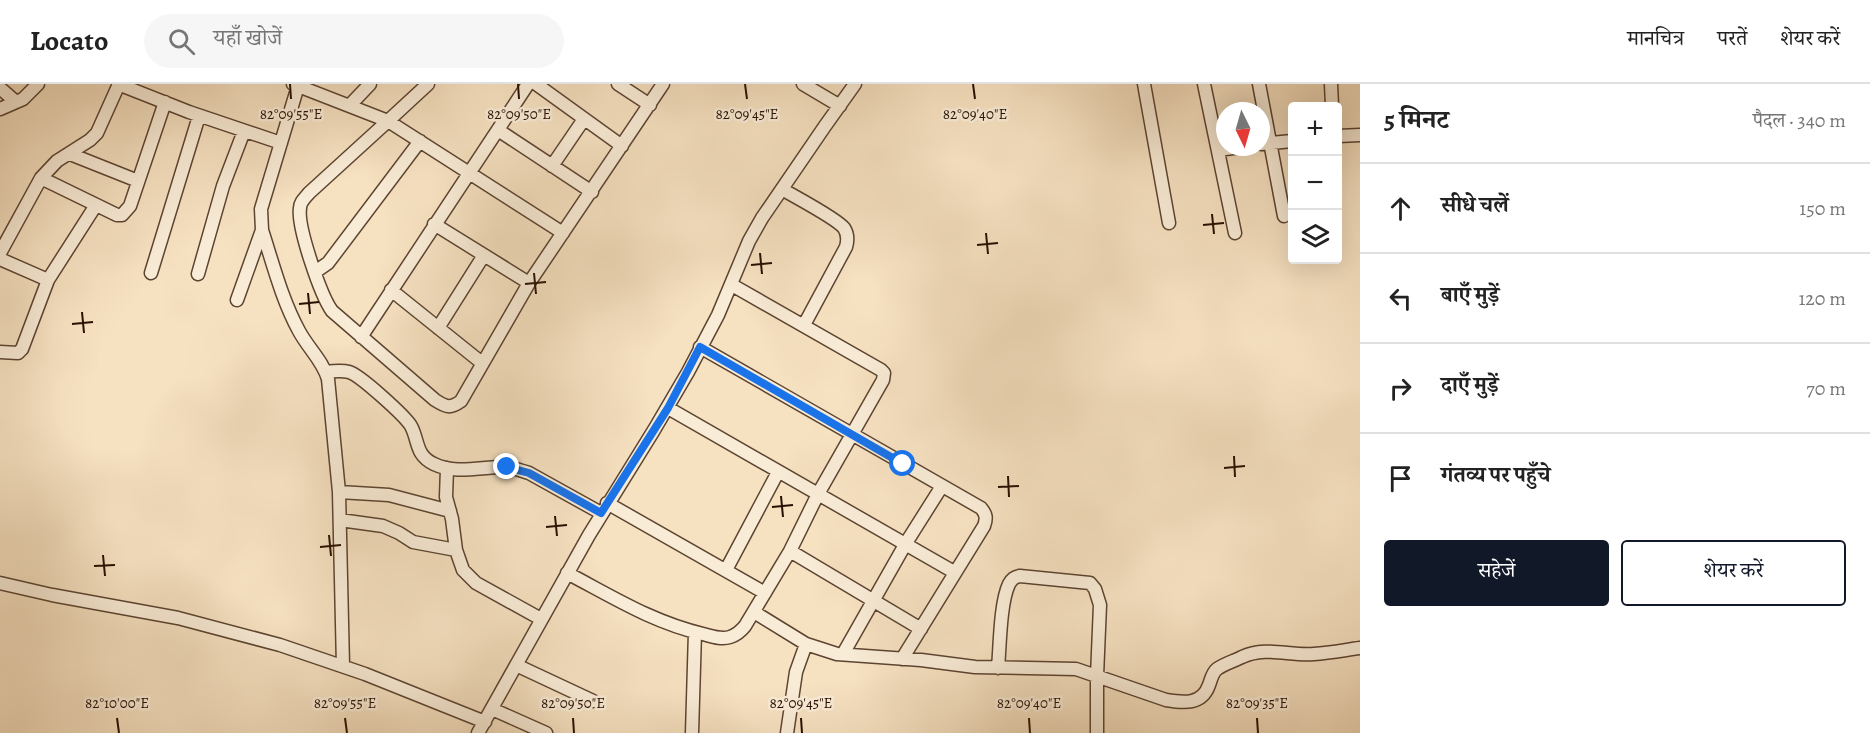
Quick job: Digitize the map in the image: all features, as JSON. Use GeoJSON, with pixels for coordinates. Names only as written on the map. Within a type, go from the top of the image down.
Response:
{"type":"FeatureCollection","features":[{"type":"Feature","properties":{"kind":"street"},"geometry":{"type":"LineString","coordinates":[[0,109],[30,94],[38,84]]}},
{"type":"Feature","properties":{"kind":"street"},"geometry":{"type":"LineString","coordinates":[[0,253],[41,178],[57,161],[90,141],[97,133],[119,84],[199,116],[280,143]]}},
{"type":"Feature","properties":{"kind":"street"},"geometry":{"type":"LineString","coordinates":[[350,105],[370,84]]}},
{"type":"Feature","properties":{"kind":"street"},"geometry":{"type":"LineString","coordinates":[[428,84],[309,193],[299,211],[315,272],[327,304],[339,319],[445,406],[454,406],[461,400],[529,283],[663,84]]}},
{"type":"Feature","properties":{"kind":"street"},"geometry":{"type":"LineString","coordinates":[[361,337],[528,84]]}},
{"type":"Feature","properties":{"kind":"street"},"geometry":{"type":"LineString","coordinates":[[536,84],[622,146]]}},
{"type":"Feature","properties":{"kind":"street"},"geometry":{"type":"LineString","coordinates":[[618,84],[650,105]]}},
{"type":"Feature","properties":{"kind":"street"},"geometry":{"type":"LineString","coordinates":[[803,84],[840,106]]}},
{"type":"Feature","properties":{"kind":"street"},"geometry":{"type":"LineString","coordinates":[[0,583],[178,618],[280,645],[343,666],[481,727],[604,508],[668,408],[718,315],[749,241],[762,218],[855,84]]}},
{"type":"Feature","properties":{"kind":"street"},"geometry":{"type":"LineString","coordinates":[[1144,84],[1169,223]]}},
{"type":"Feature","properties":{"kind":"street"},"geometry":{"type":"LineString","coordinates":[[1204,84],[1216,141]]}},
{"type":"Feature","properties":{"kind":"street"},"geometry":{"type":"LineString","coordinates":[[1259,84],[1261,102]]}},
{"type":"Feature","properties":{"kind":"street"},"geometry":{"type":"LineString","coordinates":[[1331,84],[1332,102]]}},
{"type":"Feature","properties":{"kind":"street"},"geometry":{"type":"LineString","coordinates":[[343,666],[339,492],[326,372],[300,333],[285,303],[262,230],[261,209],[295,85],[388,121],[562,233]]}},
{"type":"Feature","properties":{"kind":"street"},"geometry":{"type":"LineString","coordinates":[[0,88],[16,102]]}},
{"type":"Feature","properties":{"kind":"street"},"geometry":{"type":"LineString","coordinates":[[41,178],[117,215],[122,215],[130,206],[165,102]]}},
{"type":"Feature","properties":{"kind":"street"},"geometry":{"type":"LineString","coordinates":[[151,273],[199,116]]}},
{"type":"Feature","properties":{"kind":"street"},"geometry":{"type":"LineString","coordinates":[[552,166],[584,119]]}},
{"type":"Feature","properties":{"kind":"street"},"geometry":{"type":"LineString","coordinates":[[498,130],[592,192]]}},
{"type":"Feature","properties":{"kind":"street"},"geometry":{"type":"LineString","coordinates":[[198,274],[223,186],[244,131]]}},
{"type":"Feature","properties":{"kind":"street"},"geometry":{"type":"LineString","coordinates":[[1342,136],[1360,135]]}},
{"type":"Feature","properties":{"kind":"street"},"geometry":{"type":"LineString","coordinates":[[315,272],[328,263],[420,141]]}},
{"type":"Feature","properties":{"kind":"street"},"geometry":{"type":"LineString","coordinates":[[1270,143],[1288,142]]}},
{"type":"Feature","properties":{"kind":"street"},"geometry":{"type":"LineString","coordinates":[[70,154],[138,181]]}},
{"type":"Feature","properties":{"kind":"street"},"geometry":{"type":"LineString","coordinates":[[1219,156],[1235,233]]}},
{"type":"Feature","properties":{"kind":"street"},"geometry":{"type":"LineString","coordinates":[[1268,156],[1284,216]]}},
{"type":"Feature","properties":{"kind":"street"},"geometry":{"type":"LineString","coordinates":[[782,189],[837,222],[847,237],[846,247],[804,325]]}},
{"type":"Feature","properties":{"kind":"street"},"geometry":{"type":"LineString","coordinates":[[0,352],[18,353],[22,349],[48,279],[96,205]]}},
{"type":"Feature","properties":{"kind":"street"},"geometry":{"type":"LineString","coordinates":[[434,224],[529,283]]}},
{"type":"Feature","properties":{"kind":"street"},"geometry":{"type":"LineString","coordinates":[[237,300],[262,230]]}},
{"type":"Feature","properties":{"kind":"street"},"geometry":{"type":"LineString","coordinates":[[438,328],[484,255]]}},
{"type":"Feature","properties":{"kind":"street"},"geometry":{"type":"LineString","coordinates":[[0,259],[48,279]]}},
{"type":"Feature","properties":{"kind":"street"},"geometry":{"type":"LineString","coordinates":[[567,573],[649,617],[695,632],[729,638],[745,626],[790,551],[818,494],[883,380],[884,373],[732,285]]}},
{"type":"Feature","properties":{"kind":"street"},"geometry":{"type":"LineString","coordinates":[[392,290],[482,363]]}},
{"type":"Feature","properties":{"kind":"street"},"geometry":{"type":"LineString","coordinates":[[700,347],[981,507],[985,513],[984,526],[902,659]]}},
{"type":"Feature","properties":{"kind":"street"},"geometry":{"type":"LineString","coordinates":[[326,372],[348,372],[356,376],[409,424],[418,450],[433,464],[470,470],[507,467],[529,473],[726,570],[765,593]]}},
{"type":"Feature","properties":{"kind":"street"},"geometry":{"type":"LineString","coordinates":[[668,408],[954,572]]}},
{"type":"Feature","properties":{"kind":"street"},"geometry":{"type":"LineString","coordinates":[[447,468],[446,497],[456,550],[463,570],[468,576],[541,619]]}},
{"type":"Feature","properties":{"kind":"street"},"geometry":{"type":"LineString","coordinates":[[726,570],[778,472]]}},
{"type":"Feature","properties":{"kind":"street"},"geometry":{"type":"LineString","coordinates":[[843,654],[906,543],[942,486]]}},
{"type":"Feature","properties":{"kind":"street"},"geometry":{"type":"LineString","coordinates":[[339,492],[388,495],[450,511]]}},
{"type":"Feature","properties":{"kind":"street"},"geometry":{"type":"LineString","coordinates":[[340,520],[383,526],[399,532],[413,542],[456,550]]}},
{"type":"Feature","properties":{"kind":"street"},"geometry":{"type":"LineString","coordinates":[[790,551],[921,629]]}},
{"type":"Feature","properties":{"kind":"street"},"geometry":{"type":"LineString","coordinates":[[998,668],[1007,591],[1011,580],[1020,576],[1090,583],[1095,589],[1100,605],[1096,676],[1097,733]]}},
{"type":"Feature","properties":{"kind":"street"},"geometry":{"type":"LineString","coordinates":[[754,612],[806,644],[822,650],[975,667],[1076,669],[1166,700],[1187,702],[1204,695],[1217,669],[1255,652],[1315,654],[1360,648]]}},
{"type":"Feature","properties":{"kind":"street"},"geometry":{"type":"LineString","coordinates":[[692,733],[695,632]]}},
{"type":"Feature","properties":{"kind":"street"},"geometry":{"type":"LineString","coordinates":[[787,733],[796,672],[806,644]]}},
{"type":"Feature","properties":{"kind":"street"},"geometry":{"type":"LineString","coordinates":[[516,665],[593,701]]}},
{"type":"Feature","properties":{"kind":"street"},"geometry":{"type":"LineString","coordinates":[[492,709],[546,733]]}},
{"type":"Feature","properties":{"kind":"route"},"geometry":{"type":"LineString","coordinates":[[507,467],[529,473],[601,513],[668,408],[700,347],[903,464]]}}]}
